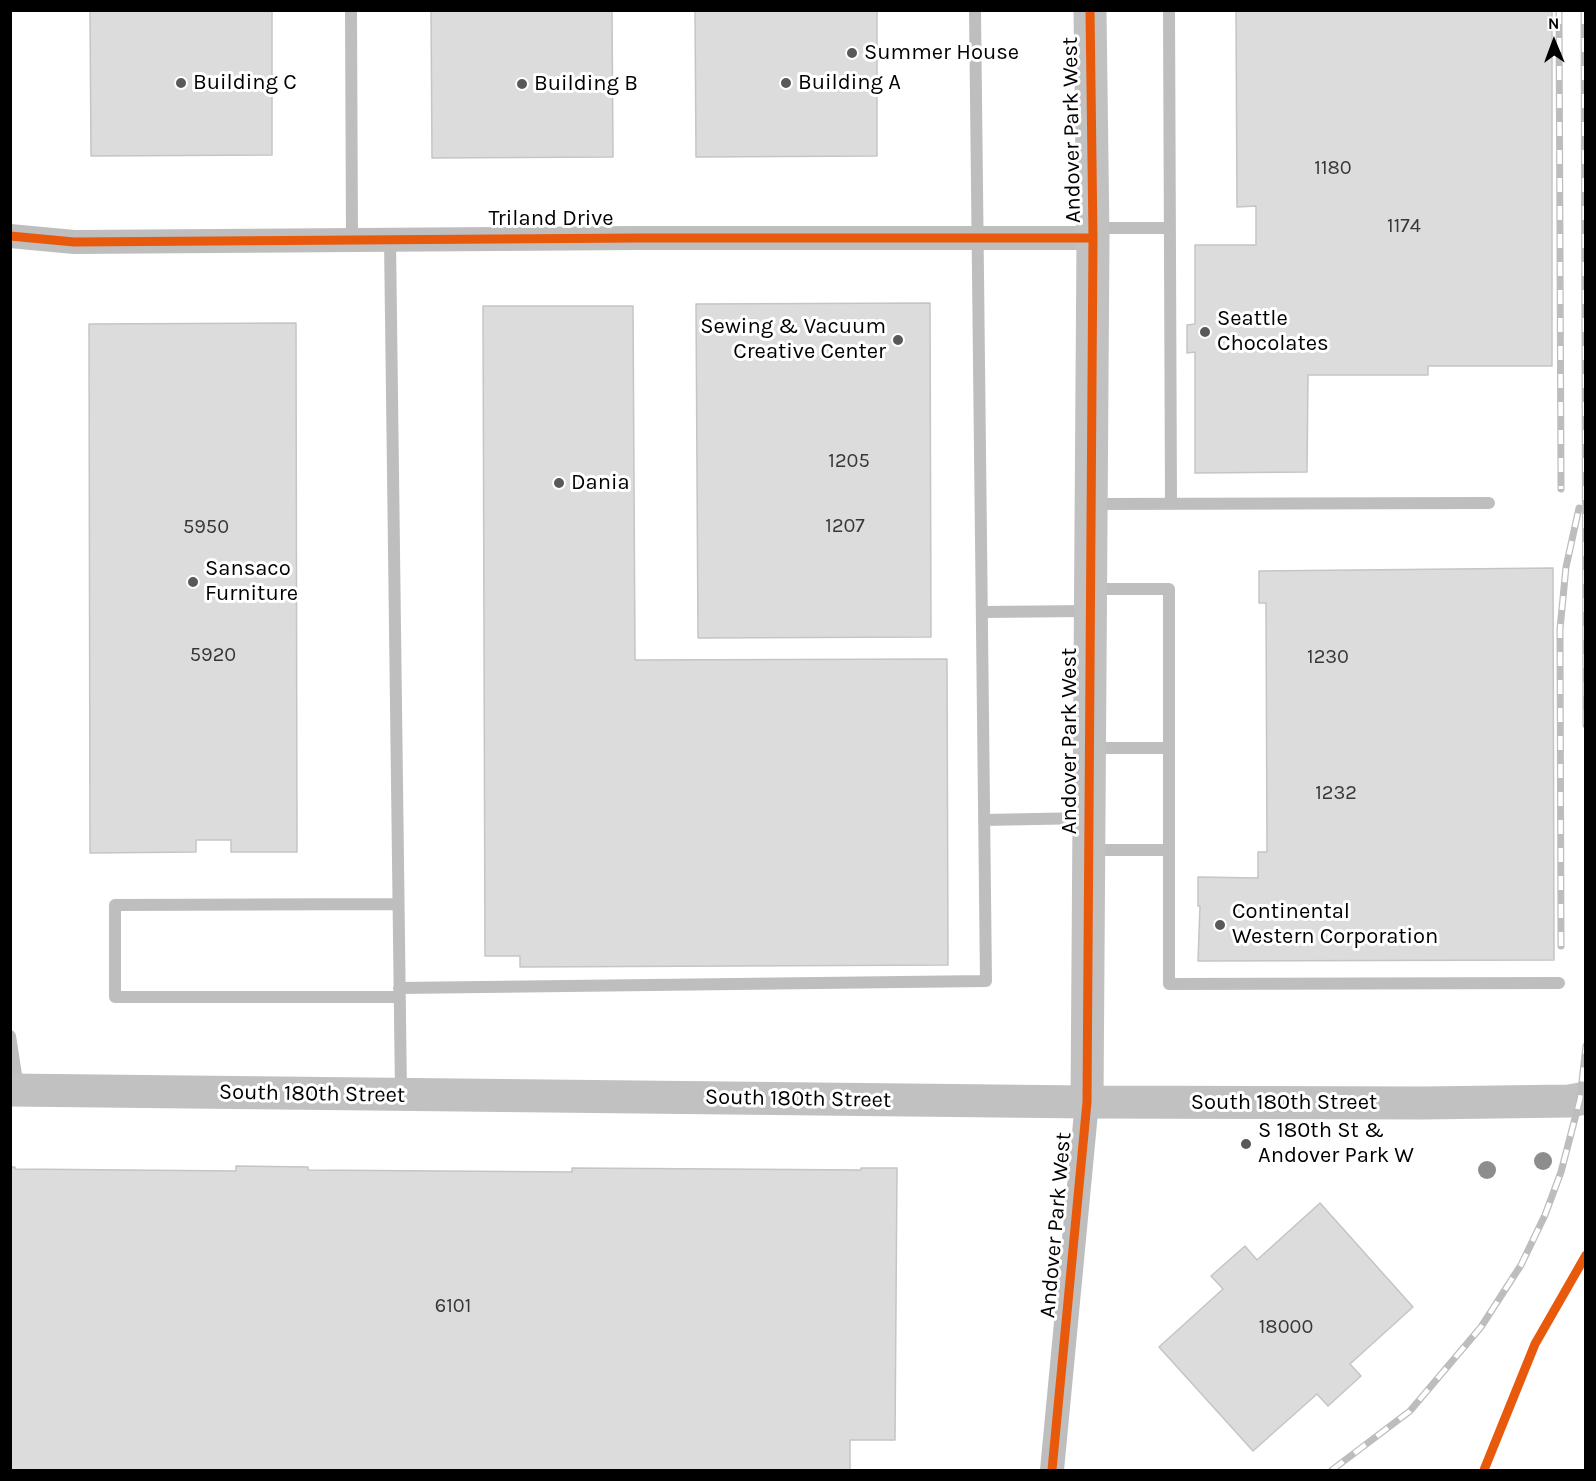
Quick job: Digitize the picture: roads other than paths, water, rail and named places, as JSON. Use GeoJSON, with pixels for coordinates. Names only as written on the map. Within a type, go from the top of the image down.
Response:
{"type":"FeatureCollection","features":[{"type":"Feature","properties":{"kind":"main road","name":"Andover Park West"},"geometry":{"type":"LineString","coordinates":[[1087,1102],[1093,233],[1090,10]]}},
{"type":"Feature","properties":{"kind":"main road","name":"South 180th Street"},"geometry":{"type":"LineString","coordinates":[[14,1090],[1087,1102],[1423,1103],[1569,1101],[1586,1098]]}},
{"type":"Feature","properties":{"kind":"street","name":"Triland Drive"},"geometry":{"type":"LineString","coordinates":[[10,236],[74,242],[978,238],[1093,233]]}},
{"type":"Feature","properties":{"kind":"street","name":"Andover Park West"},"geometry":{"type":"LineString","coordinates":[[1052,1470],[1087,1102]]}},
{"type":"Feature","properties":{"kind":"lane"},"geometry":{"type":"LineString","coordinates":[[351,10],[352,240]]}},
{"type":"Feature","properties":{"kind":"lane"},"geometry":{"type":"LineString","coordinates":[[398,904],[115,905],[115,997],[986,981],[975,10]]}},
{"type":"Feature","properties":{"kind":"lane"},"geometry":{"type":"LineString","coordinates":[[1169,10],[1171,504]]}},
{"type":"Feature","properties":{"kind":"lane"},"geometry":{"type":"LineString","coordinates":[[1093,233],[1170,228]]}},
{"type":"Feature","properties":{"kind":"lane"},"geometry":{"type":"LineString","coordinates":[[390,240],[401,1095]]}},
{"type":"Feature","properties":{"kind":"lane"},"geometry":{"type":"LineString","coordinates":[[1091,504],[1489,502]]}},
{"type":"Feature","properties":{"kind":"lane"},"geometry":{"type":"LineString","coordinates":[[982,612],[1169,589],[1169,984],[1559,983]]}},
{"type":"Feature","properties":{"kind":"lane"},"geometry":{"type":"LineString","coordinates":[[1089,748],[1169,748]]}},
{"type":"Feature","properties":{"kind":"lane"},"geometry":{"type":"LineString","coordinates":[[984,820],[1089,834],[1169,850]]}},
{"type":"Feature","properties":{"kind":"lane"},"geometry":{"type":"LineString","coordinates":[[10,1036],[14,1090]]}},
{"type":"Feature","properties":{"kind":"railway"},"geometry":{"type":"LineString","coordinates":[[1559,10],[1561,489]]}},
{"type":"Feature","properties":{"kind":"railway"},"geometry":{"type":"LineString","coordinates":[[1584,10],[1586,725]]}},
{"type":"Feature","properties":{"kind":"railway"},"geometry":{"type":"LineString","coordinates":[[1561,946],[1560,629],[1566,567],[1579,508]]}},
{"type":"Feature","properties":{"kind":"railway"},"geometry":{"type":"LineString","coordinates":[[1332,1470],[1410,1411],[1481,1327],[1521,1265],[1545,1215],[1561,1172],[1580,1099],[1586,1046]]}},
{"type":"Feature","properties":{"kind":"place","name":"Summer House"},"geometry":{"type":"Point","coordinates":[852,53]}},
{"type":"Feature","properties":{"kind":"place","name":"Building C"},"geometry":{"type":"Point","coordinates":[181,83]}},
{"type":"Feature","properties":{"kind":"place","name":"Building A"},"geometry":{"type":"Point","coordinates":[786,83]}},
{"type":"Feature","properties":{"kind":"place","name":"Building B"},"geometry":{"type":"Point","coordinates":[522,84]}},
{"type":"Feature","properties":{"kind":"place","name":"Seattle Chocolates"},"geometry":{"type":"Point","coordinates":[1205,332]}},
{"type":"Feature","properties":{"kind":"place","name":"Sewing & Vacuum Creative Center"},"geometry":{"type":"Point","coordinates":[898,340]}},
{"type":"Feature","properties":{"kind":"place","name":"Dania"},"geometry":{"type":"Point","coordinates":[559,483]}},
{"type":"Feature","properties":{"kind":"place","name":"Sansaco Furniture"},"geometry":{"type":"Point","coordinates":[193,582]}},
{"type":"Feature","properties":{"kind":"place","name":"Continental Western Corporation"},"geometry":{"type":"Point","coordinates":[1220,925]}},
{"type":"Feature","properties":{"kind":"place","name":"S 180th St & Andover Park W"},"geometry":{"type":"Point","coordinates":[1246,1144]}}]}
